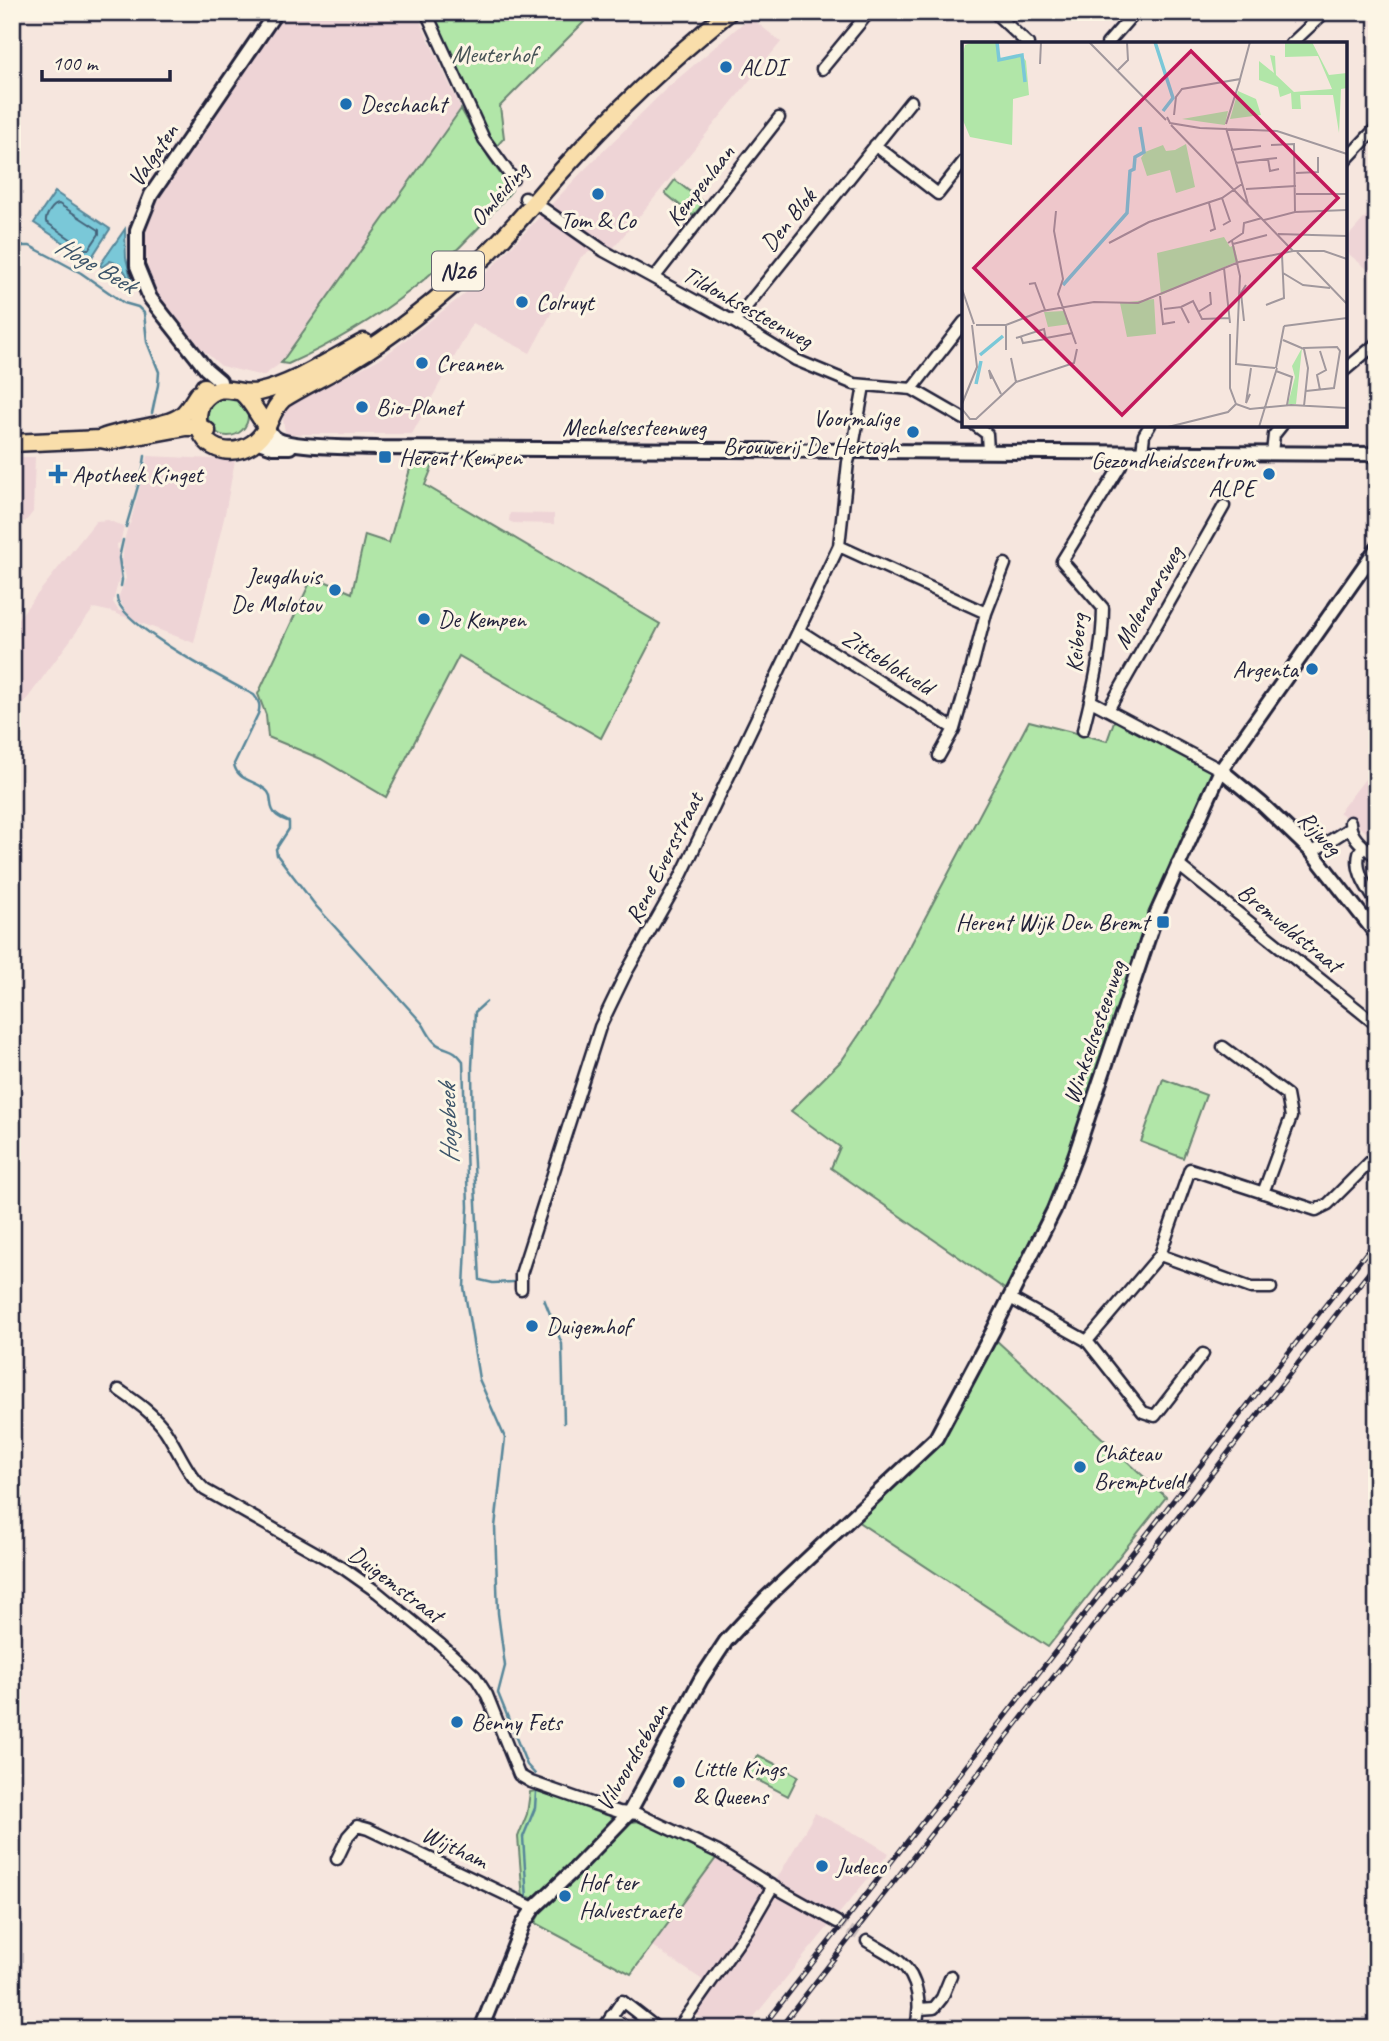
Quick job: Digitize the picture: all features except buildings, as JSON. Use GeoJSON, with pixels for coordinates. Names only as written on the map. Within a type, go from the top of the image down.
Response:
{"type":"FeatureCollection","features":[{"type":"Feature","properties":{"kind":"main road","name":"Omleiding"},"geometry":{"type":"LineString","coordinates":[[263,422],[266,406],[277,397],[314,382],[354,359],[426,307],[483,258],[516,225],[530,200],[570,150],[642,78],[718,12]]}},
{"type":"Feature","properties":{"kind":"main road","name":"Omleiding"},"geometry":{"type":"LineString","coordinates":[[246,390],[269,390],[311,370],[398,321],[471,260],[624,105],[667,64],[729,12]]}},
{"type":"Feature","properties":{"kind":"main road","name":"N26"},"geometry":{"type":"LineString","coordinates":[[203,394],[220,381],[232,381],[246,390]]}},
{"type":"Feature","properties":{"kind":"main road","name":"N26"},"geometry":{"type":"LineString","coordinates":[[203,394],[220,389],[246,390]]}},
{"type":"Feature","properties":{"kind":"main road"},"geometry":{"type":"LineString","coordinates":[[246,390],[260,403],[263,422]]}},
{"type":"Feature","properties":{"kind":"main road"},"geometry":{"type":"LineString","coordinates":[[203,394],[197,415],[199,427],[208,442]]}},
{"type":"Feature","properties":{"kind":"main road"},"geometry":{"type":"LineString","coordinates":[[100,439],[112,433],[168,422],[180,417],[203,394]]}},
{"type":"Feature","properties":{"kind":"main road","name":"N26"},"geometry":{"type":"LineString","coordinates":[[199,427],[220,440],[233,442],[244,439],[263,422]]}},
{"type":"Feature","properties":{"kind":"main road","name":"N26"},"geometry":{"type":"LineString","coordinates":[[256,441],[263,422]]}},
{"type":"Feature","properties":{"kind":"main road"},"geometry":{"type":"LineString","coordinates":[[20,443],[100,439],[110,441],[199,427]]}},
{"type":"Feature","properties":{"kind":"main road"},"geometry":{"type":"LineString","coordinates":[[20,443],[38,448],[63,448],[116,444],[187,432],[197,434],[217,448],[229,451],[241,450],[256,441]]}},
{"type":"Feature","properties":{"kind":"street","name":"Valgaten"},"geometry":{"type":"LineString","coordinates":[[220,381],[206,369],[150,298],[139,274],[136,253],[139,220],[151,195],[276,12]]}},
{"type":"Feature","properties":{"kind":"street"},"geometry":{"type":"LineString","coordinates":[[425,12],[484,139],[513,179]]}},
{"type":"Feature","properties":{"kind":"street"},"geometry":{"type":"LineString","coordinates":[[822,69],[869,12]]}},
{"type":"Feature","properties":{"kind":"street"},"geometry":{"type":"LineString","coordinates":[[994,12],[1026,42]]}},
{"type":"Feature","properties":{"kind":"street"},"geometry":{"type":"LineString","coordinates":[[1109,42],[1135,12]]}},
{"type":"Feature","properties":{"kind":"street"},"geometry":{"type":"LineString","coordinates":[[1294,42],[1325,12]]}},
{"type":"Feature","properties":{"kind":"street","name":"Den Blok"},"geometry":{"type":"LineString","coordinates":[[734,322],[911,101]]}},
{"type":"Feature","properties":{"kind":"street","name":"Kempenlaan"},"geometry":{"type":"LineString","coordinates":[[654,278],[779,118]]}},
{"type":"Feature","properties":{"kind":"street"},"geometry":{"type":"LineString","coordinates":[[1347,159],[1377,127]]}},
{"type":"Feature","properties":{"kind":"street"},"geometry":{"type":"LineString","coordinates":[[875,145],[938,194],[962,164]]}},
{"type":"Feature","properties":{"kind":"street","name":"Tildonksesteenweg"},"geometry":{"type":"LineString","coordinates":[[530,200],[584,238],[796,360],[854,384],[912,389],[962,418]]}},
{"type":"Feature","properties":{"kind":"street"},"geometry":{"type":"LineString","coordinates":[[912,389],[962,325]]}},
{"type":"Feature","properties":{"kind":"street","name":"Valgaten"},"geometry":{"type":"LineString","coordinates":[[177,333],[181,347],[200,373],[203,394]]}},
{"type":"Feature","properties":{"kind":"street"},"geometry":{"type":"LineString","coordinates":[[1347,368],[1377,343]]}},
{"type":"Feature","properties":{"kind":"street","name":"Rene Eversstraat"},"geometry":{"type":"LineString","coordinates":[[521,1289],[521,1274],[600,1027],[611,1001],[680,878],[839,546],[848,462],[864,386]]}},
{"type":"Feature","properties":{"kind":"street","name":"Mechelsesteenweg"},"geometry":{"type":"LineString","coordinates":[[263,422],[274,437],[281,441],[312,445]]}},
{"type":"Feature","properties":{"kind":"street"},"geometry":{"type":"LineString","coordinates":[[978,427],[987,434],[988,451]]}},
{"type":"Feature","properties":{"kind":"street"},"geometry":{"type":"LineString","coordinates":[[1142,452],[1144,435],[1149,427]]}},
{"type":"Feature","properties":{"kind":"street"},"geometry":{"type":"LineString","coordinates":[[1272,453],[1274,435],[1280,427]]}},
{"type":"Feature","properties":{"kind":"street","name":"Mechelsesteenweg"},"geometry":{"type":"LineString","coordinates":[[256,441],[273,447],[312,445],[390,448],[1377,454]]}},
{"type":"Feature","properties":{"kind":"street","name":"Keiberg"},"geometry":{"type":"LineString","coordinates":[[1083,730],[1091,701],[1103,608],[1062,561],[1121,465],[1122,452]]}},
{"type":"Feature","properties":{"kind":"street","name":"Molenaarsweg"},"geometry":{"type":"LineString","coordinates":[[1108,710],[1224,506]]}},
{"type":"Feature","properties":{"kind":"street"},"geometry":{"type":"LineString","coordinates":[[839,546],[986,613]]}},
{"type":"Feature","properties":{"kind":"street","name":"Winkselsesteenweg"},"geometry":{"type":"LineString","coordinates":[[846,1523],[936,1438],[1054,1210],[1156,915],[1221,770],[1377,548]]}},
{"type":"Feature","properties":{"kind":"street","name":"Zitteblokveld"},"geometry":{"type":"LineString","coordinates":[[939,756],[954,729],[986,613],[1005,564]]}},
{"type":"Feature","properties":{"kind":"street","name":"Zitteblokveld"},"geometry":{"type":"LineString","coordinates":[[800,631],[954,729]]}},
{"type":"Feature","properties":{"kind":"street","name":"Keiberg"},"geometry":{"type":"LineString","coordinates":[[1091,701],[1221,770]]}},
{"type":"Feature","properties":{"kind":"street","name":"Rijweg"},"geometry":{"type":"LineString","coordinates":[[1221,770],[1262,804],[1312,852],[1377,935]]}},
{"type":"Feature","properties":{"kind":"street"},"geometry":{"type":"LineString","coordinates":[[1312,852],[1350,824],[1354,837],[1373,854]]}},
{"type":"Feature","properties":{"kind":"street"},"geometry":{"type":"LineString","coordinates":[[1363,846],[1358,867],[1368,891],[1377,903]]}},
{"type":"Feature","properties":{"kind":"street","name":"Bremveldstraat"},"geometry":{"type":"LineString","coordinates":[[1177,864],[1377,1025]]}},
{"type":"Feature","properties":{"kind":"street"},"geometry":{"type":"LineString","coordinates":[[1223,1047],[1287,1095],[1291,1117],[1263,1193]]}},
{"type":"Feature","properties":{"kind":"street"},"geometry":{"type":"LineString","coordinates":[[1087,1341],[1160,1255],[1190,1169],[1316,1210],[1328,1204],[1377,1155]]}},
{"type":"Feature","properties":{"kind":"street"},"geometry":{"type":"LineString","coordinates":[[1160,1255],[1251,1288],[1271,1288]]}},
{"type":"Feature","properties":{"kind":"street"},"geometry":{"type":"LineString","coordinates":[[1010,1298],[1087,1341],[1143,1412],[1155,1416],[1203,1354]]}},
{"type":"Feature","properties":{"kind":"street","name":"Duigemstraat"},"geometry":{"type":"LineString","coordinates":[[119,1390],[142,1406],[164,1430],[184,1465],[205,1490],[343,1568],[377,1592],[475,1676],[488,1695],[519,1774],[531,1782],[594,1804],[638,1814],[718,1852],[837,1922]]}},
{"type":"Feature","properties":{"kind":"street","name":"Vilvoordsebaan"},"geometry":{"type":"LineString","coordinates":[[481,2029],[523,1924],[534,1908],[629,1813],[701,1679],[726,1640],[765,1598],[846,1523]]}},
{"type":"Feature","properties":{"kind":"street","name":"Wijtham"},"geometry":{"type":"LineString","coordinates":[[337,1858],[348,1836],[357,1826],[534,1908]]}},
{"type":"Feature","properties":{"kind":"street"},"geometry":{"type":"LineString","coordinates":[[678,2029],[748,1929],[773,1886]]}},
{"type":"Feature","properties":{"kind":"street"},"geometry":{"type":"LineString","coordinates":[[867,1941],[901,1963],[915,1986],[919,2009],[915,2029]]}},
{"type":"Feature","properties":{"kind":"street"},"geometry":{"type":"LineString","coordinates":[[919,2009],[934,2008],[942,1998],[951,1976]]}},
{"type":"Feature","properties":{"kind":"street"},"geometry":{"type":"LineString","coordinates":[[603,2029],[622,2001],[658,2029]]}},
{"type":"Feature","properties":{"kind":"street"},"geometry":{"type":"LineString","coordinates":[[611,2016],[627,2029]]}},
{"type":"Feature","properties":{"kind":"shaded area"},"geometry":{"type":"Polygon","coordinates":[[[285,12],[416,12],[461,109],[281,363],[263,376],[221,366],[202,349],[159,296],[149,274],[144,246],[148,222],[156,201],[285,12]]]}},
{"type":"Feature","properties":{"kind":"shaded area"},"geometry":{"type":"Polygon","coordinates":[[[750,17],[781,42],[607,256],[594,249],[581,257],[530,353],[473,323],[412,434],[285,432],[283,420],[287,407],[383,357],[462,296],[667,88],[750,17]]]}},
{"type":"Feature","properties":{"kind":"shaded area"},"geometry":{"type":"Polygon","coordinates":[[[1368,214],[1377,222],[1377,277],[1347,253],[1347,238],[1368,214]]]}},
{"type":"Feature","properties":{"kind":"shaded area"},"geometry":{"type":"Polygon","coordinates":[[[148,456],[235,460],[194,643],[112,612],[94,608],[21,707],[12,701],[12,626],[96,521],[108,520],[124,527],[120,543],[117,544],[120,575],[113,602],[119,611],[126,611],[118,598],[126,578],[122,564],[124,541],[148,456]]]}},
{"type":"Feature","properties":{"kind":"shaded area"},"geometry":{"type":"Polygon","coordinates":[[[12,457],[35,457],[33,512],[25,522],[12,513],[12,457]]]}},
{"type":"Feature","properties":{"kind":"shaded area"},"geometry":{"type":"Polygon","coordinates":[[[510,513],[554,514],[554,524],[513,523],[509,521],[510,513]]]}},
{"type":"Feature","properties":{"kind":"shaded area"},"geometry":{"type":"Polygon","coordinates":[[[1377,764],[1377,840],[1339,812],[1377,764]]]}},
{"type":"Feature","properties":{"kind":"shaded area"},"geometry":{"type":"Polygon","coordinates":[[[815,1813],[889,1853],[744,2029],[716,2029],[686,2007],[704,1981],[652,1946],[716,1858],[771,1889],[815,1813]]]}},
{"type":"Feature","properties":{"kind":"green space","name":"Meuterhof"},"geometry":{"type":"Polygon","coordinates":[[[431,12],[594,12],[500,106],[504,138],[496,147],[484,133],[431,12]]]}},
{"type":"Feature","properties":{"kind":"green space"},"geometry":{"type":"Polygon","coordinates":[[[461,109],[489,158],[512,190],[463,244],[383,311],[322,348],[288,364],[281,363],[461,109]]]}},
{"type":"Feature","properties":{"kind":"green space"},"geometry":{"type":"Polygon","coordinates":[[[675,180],[704,203],[693,216],[665,193],[675,180]]]}},
{"type":"Feature","properties":{"kind":"green space"},"geometry":{"type":"Polygon","coordinates":[[[228,396],[242,402],[248,416],[242,430],[228,436],[214,430],[208,416],[214,402],[228,396]]]}},
{"type":"Feature","properties":{"kind":"green space"},"geometry":{"type":"Polygon","coordinates":[[[435,460],[425,485],[660,624],[601,738],[459,656],[386,797],[321,759],[268,737],[266,715],[258,694],[313,576],[352,593],[365,535],[389,543],[412,462],[435,460]]]}},
{"type":"Feature","properties":{"kind":"green space"},"geometry":{"type":"Polygon","coordinates":[[[1118,710],[1116,718],[1214,770],[1159,891],[1057,1185],[1006,1290],[831,1168],[840,1147],[791,1111],[842,1060],[878,1007],[1029,721],[1107,741],[1118,710]]]}},
{"type":"Feature","properties":{"kind":"green space"},"geometry":{"type":"Polygon","coordinates":[[[1163,1079],[1206,1095],[1183,1158],[1141,1142],[1163,1079]]]}},
{"type":"Feature","properties":{"kind":"green space"},"geometry":{"type":"Polygon","coordinates":[[[996,1340],[1166,1497],[1048,1647],[857,1521],[941,1441],[996,1340]]]}},
{"type":"Feature","properties":{"kind":"green space"},"geometry":{"type":"Polygon","coordinates":[[[758,1755],[798,1776],[788,1796],[748,1775],[758,1755]]]}},
{"type":"Feature","properties":{"kind":"green space"},"geometry":{"type":"Polygon","coordinates":[[[541,1790],[613,1815],[615,1822],[575,1864],[535,1899],[523,1899],[518,1837],[527,1814],[530,1792],[541,1790]]]}},
{"type":"Feature","properties":{"kind":"green space"},"geometry":{"type":"Polygon","coordinates":[[[640,1821],[716,1858],[631,1974],[535,1923],[543,1907],[625,1823],[640,1821]]]}},
{"type":"Feature","properties":{"kind":"water"},"geometry":{"type":"Polygon","coordinates":[[[55,192],[110,229],[90,260],[34,223],[55,192]]]}},
{"type":"Feature","properties":{"kind":"water"},"geometry":{"type":"Polygon","coordinates":[[[125,229],[126,258],[134,290],[120,266],[110,261],[102,267],[100,265],[125,229]]]}},
{"type":"Feature","properties":{"kind":"waterway","name":"Hoge Beek"},"geometry":{"type":"LineString","coordinates":[[12,242],[30,246],[55,259],[144,313],[147,342],[159,372],[152,413]]}},
{"type":"Feature","properties":{"kind":"waterway","name":"Hoge Beek"},"geometry":{"type":"LineString","coordinates":[[126,527],[145,456]]}},
{"type":"Feature","properties":{"kind":"waterway","name":"Hogebeek"},"geometry":{"type":"LineString","coordinates":[[121,586],[119,558],[123,540]]}},
{"type":"Feature","properties":{"kind":"waterway","name":"Hogebeek"},"geometry":{"type":"LineString","coordinates":[[117,597],[122,608],[154,636],[256,697],[258,714],[234,764],[243,778],[268,792],[274,813],[289,822],[289,829],[276,849],[277,855],[316,906],[422,1023],[435,1042],[455,1052],[463,1061],[468,1207],[464,1287],[479,1379],[505,1438],[495,1527],[498,1613],[505,1666],[498,1693],[527,1765],[535,1774]]}},
{"type":"Feature","properties":{"kind":"waterway"},"geometry":{"type":"LineString","coordinates":[[486,1002],[475,1012],[472,1067],[480,1280],[493,1283],[513,1282]]}},
{"type":"Feature","properties":{"kind":"waterway"},"geometry":{"type":"LineString","coordinates":[[544,1299],[562,1344],[564,1423]]}},
{"type":"Feature","properties":{"kind":"waterway","name":"Hogebeek"},"geometry":{"type":"LineString","coordinates":[[527,1899],[523,1837],[535,1808],[536,1792]]}},
{"type":"Feature","properties":{"kind":"tunnel"},"geometry":{"type":"LineString","coordinates":[[837,1922],[867,1941]]}},
{"type":"Feature","properties":{"kind":"railway"},"geometry":{"type":"LineString","coordinates":[[761,2029],[1377,1239]]}},
{"type":"Feature","properties":{"kind":"railway"},"geometry":{"type":"LineString","coordinates":[[779,2029],[1377,1262]]}},
{"type":"Feature","properties":{"kind":"place","name":"ALDI"},"geometry":{"type":"Point","coordinates":[726,67]}},
{"type":"Feature","properties":{"kind":"place","name":"Deschacht"},"geometry":{"type":"Point","coordinates":[346,104]}},
{"type":"Feature","properties":{"kind":"place","name":"Tom & Co"},"geometry":{"type":"Point","coordinates":[598,194]}},
{"type":"Feature","properties":{"kind":"place","name":"Colruyt"},"geometry":{"type":"Point","coordinates":[522,302]}},
{"type":"Feature","properties":{"kind":"place","name":"Creanen"},"geometry":{"type":"Point","coordinates":[422,363]}},
{"type":"Feature","properties":{"kind":"place","name":"Bio-Planet"},"geometry":{"type":"Point","coordinates":[362,407]}},
{"type":"Feature","properties":{"kind":"place","name":"Voormalige Brouwerij De Hertogh"},"geometry":{"type":"Point","coordinates":[913,432]}},
{"type":"Feature","properties":{"kind":"place","name":"Herent Kempen"},"geometry":{"type":"Point","coordinates":[385,457]}},
{"type":"Feature","properties":{"kind":"place","name":"Apotheek Kinget"},"geometry":{"type":"Point","coordinates":[58,474]}},
{"type":"Feature","properties":{"kind":"place","name":"Gezondheidscentrum ALPE"},"geometry":{"type":"Point","coordinates":[1269,474]}},
{"type":"Feature","properties":{"kind":"place","name":"Jeugdhuis De Molotov"},"geometry":{"type":"Point","coordinates":[335,590]}},
{"type":"Feature","properties":{"kind":"place","name":"De Kempen"},"geometry":{"type":"Point","coordinates":[424,619]}},
{"type":"Feature","properties":{"kind":"place","name":"Argenta"},"geometry":{"type":"Point","coordinates":[1312,669]}},
{"type":"Feature","properties":{"kind":"place","name":"Herent Wijk Den Bremt"},"geometry":{"type":"Point","coordinates":[1163,922]}},
{"type":"Feature","properties":{"kind":"place","name":"Duigemhof"},"geometry":{"type":"Point","coordinates":[532,1326]}},
{"type":"Feature","properties":{"kind":"place","name":"Château Bremptveld"},"geometry":{"type":"Point","coordinates":[1080,1467]}},
{"type":"Feature","properties":{"kind":"place","name":"Benny Fets"},"geometry":{"type":"Point","coordinates":[457,1722]}},
{"type":"Feature","properties":{"kind":"place","name":"Little Kings & Queens"},"geometry":{"type":"Point","coordinates":[679,1782]}},
{"type":"Feature","properties":{"kind":"place","name":"Judeco"},"geometry":{"type":"Point","coordinates":[822,1866]}},
{"type":"Feature","properties":{"kind":"place","name":"Hof ter Halvestraete"},"geometry":{"type":"Point","coordinates":[565,1896]}}]}
